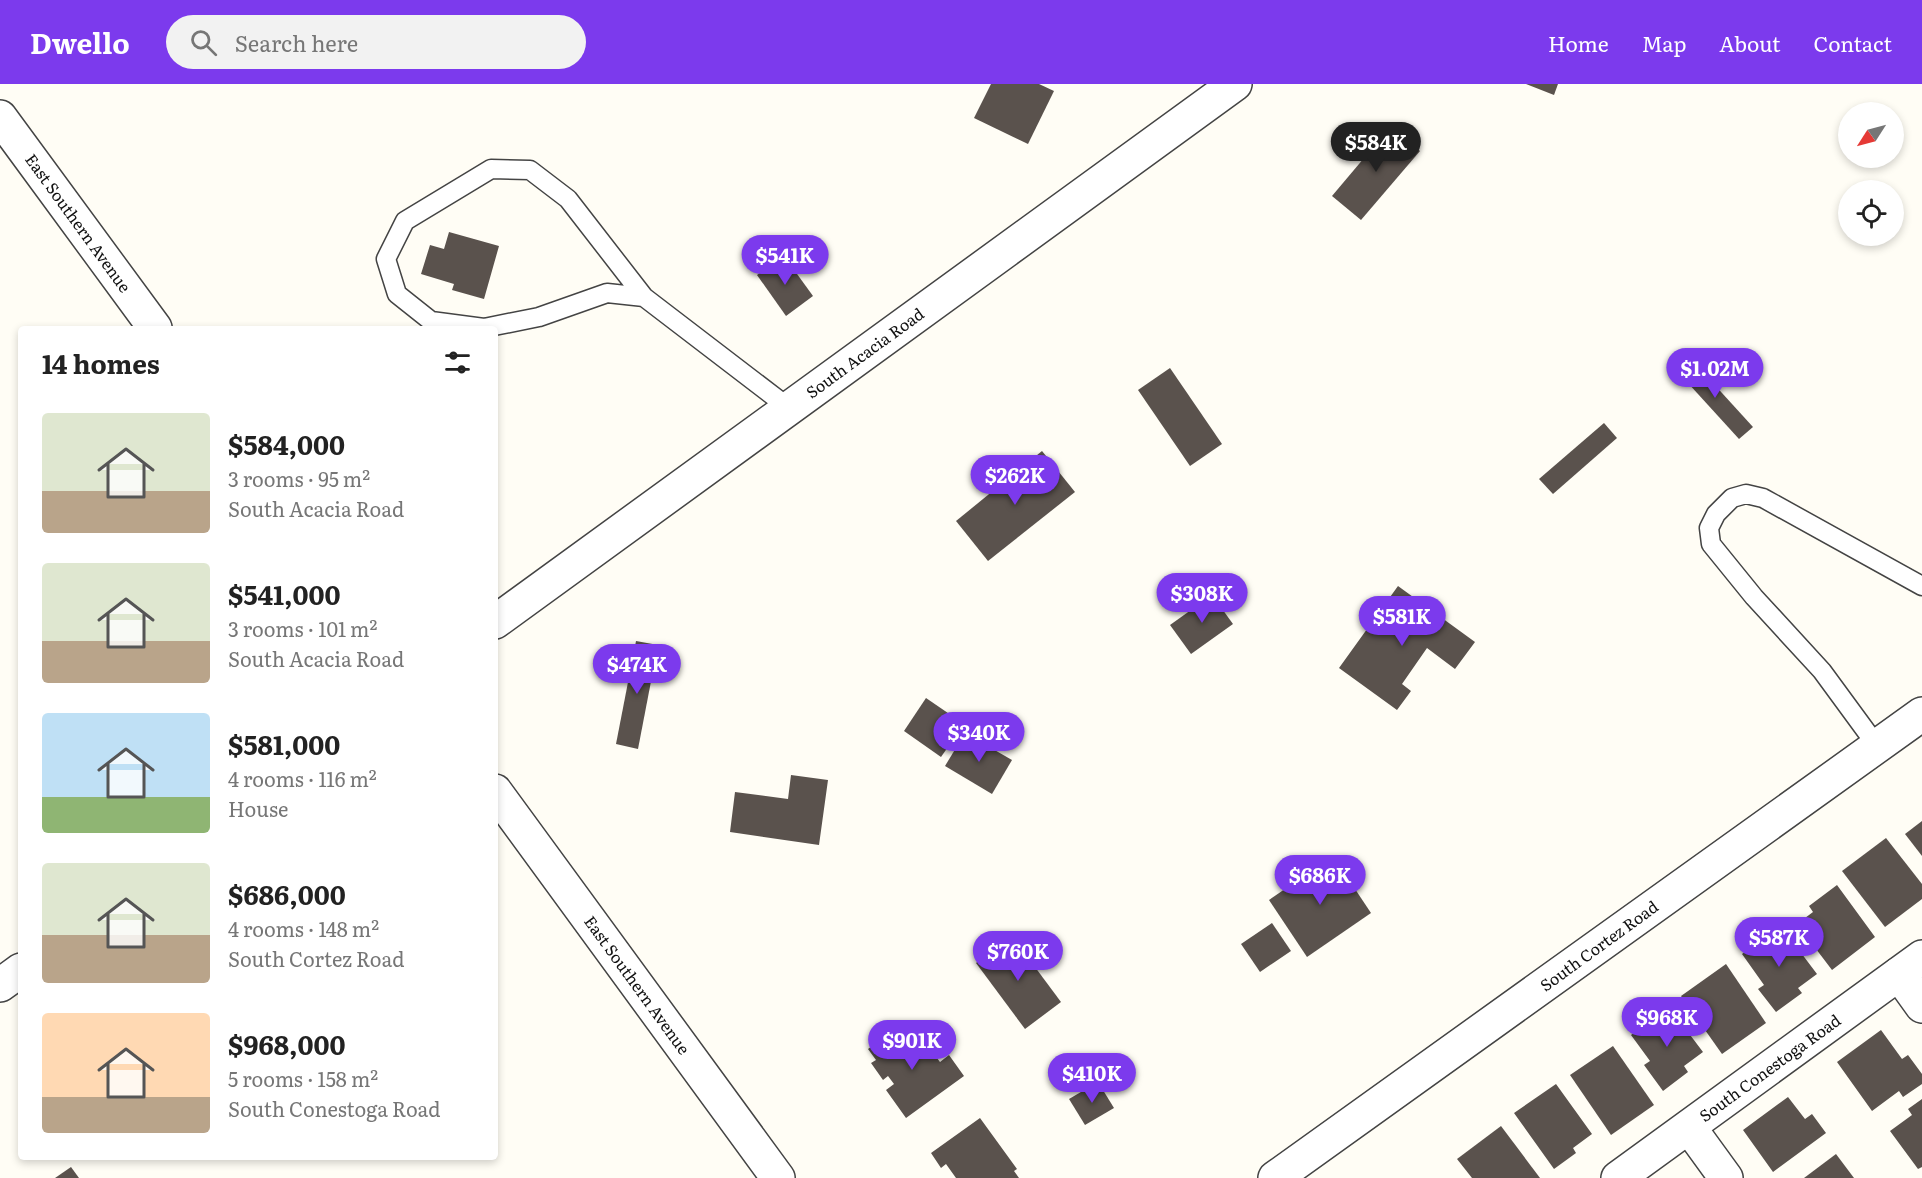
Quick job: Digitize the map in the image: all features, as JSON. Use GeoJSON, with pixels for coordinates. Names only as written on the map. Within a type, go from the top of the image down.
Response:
{"type":"FeatureCollection","features":[{"type":"Feature","properties":{"kind":"street","name":"South Acacia Road"},"geometry":{"type":"LineString","coordinates":[[498,620],[1235,84]]}},
{"type":"Feature","properties":{"kind":"street","name":"East Southern Avenue"},"geometry":{"type":"LineString","coordinates":[[0,117],[154,326]]}},
{"type":"Feature","properties":{"kind":"street","name":"South Cortez Road"},"geometry":{"type":"LineString","coordinates":[[1275,1178],[1922,714]]}},
{"type":"Feature","properties":{"kind":"street","name":"East Southern Avenue"},"geometry":{"type":"LineString","coordinates":[[498,795],[778,1178]]}},
{"type":"Feature","properties":{"kind":"street"},"geometry":{"type":"LineString","coordinates":[[1910,966],[1922,1006]]}},
{"type":"Feature","properties":{"kind":"street","name":"South Conestoga Road"},"geometry":{"type":"LineString","coordinates":[[1618,1178],[1910,966]]}},
{"type":"Feature","properties":{"kind":"street"},"geometry":{"type":"LineString","coordinates":[[0,985],[18,972]]}},
{"type":"Feature","properties":{"kind":"street"},"geometry":{"type":"LineString","coordinates":[[1689,1127],[1726,1178]]}},
{"type":"Feature","properties":{"kind":"lane"},"geometry":{"type":"LineString","coordinates":[[469,326],[431,321],[397,294],[386,259],[405,221],[491,170],[530,170],[568,199],[644,297],[789,408]]}},
{"type":"Feature","properties":{"kind":"lane"},"geometry":{"type":"LineString","coordinates":[[494,326],[539,317],[607,293],[644,297]]}},
{"type":"Feature","properties":{"kind":"lane"},"geometry":{"type":"LineString","coordinates":[[1877,746],[1822,671],[1754,597],[1711,544],[1709,528],[1716,514],[1732,498],[1746,494],[1763,498],[1922,586]]}},
{"type":"Feature","properties":{"kind":"building"},"geometry":{"type":"Polygon","coordinates":[[[991,84],[1039,84],[1054,91],[1028,144],[974,118],[991,84]]]}},
{"type":"Feature","properties":{"kind":"building"},"geometry":{"type":"Polygon","coordinates":[[[1526,84],[1558,84],[1554,95],[1526,84]]]}},
{"type":"Feature","properties":{"kind":"building"},"geometry":{"type":"Polygon","coordinates":[[[1391,126],[1420,151],[1361,220],[1332,196],[1391,126]]]}},
{"type":"Feature","properties":{"kind":"building"},"geometry":{"type":"Polygon","coordinates":[[[449,232],[499,246],[484,299],[452,290],[454,284],[421,274],[430,245],[444,249],[449,232]]]}},
{"type":"Feature","properties":{"kind":"building"},"geometry":{"type":"Polygon","coordinates":[[[784,256],[813,296],[786,316],[757,275],[784,256]]]}},
{"type":"Feature","properties":{"kind":"building"},"geometry":{"type":"Polygon","coordinates":[[[1691,359],[1753,427],[1739,439],[1677,371],[1691,359]]]}},
{"type":"Feature","properties":{"kind":"building"},"geometry":{"type":"Polygon","coordinates":[[[1170,368],[1222,444],[1190,466],[1138,390],[1170,368]]]}},
{"type":"Feature","properties":{"kind":"building"},"geometry":{"type":"Polygon","coordinates":[[[1604,423],[1617,438],[1553,494],[1539,479],[1604,423]]]}},
{"type":"Feature","properties":{"kind":"building"},"geometry":{"type":"Polygon","coordinates":[[[1042,451],[1075,492],[988,561],[956,521],[1042,451]]]}},
{"type":"Feature","properties":{"kind":"building"},"geometry":{"type":"Polygon","coordinates":[[[1398,586],[1475,642],[1455,669],[1427,648],[1402,684],[1411,691],[1397,710],[1339,668],[1398,586]]]}},
{"type":"Feature","properties":{"kind":"building"},"geometry":{"type":"Polygon","coordinates":[[[1212,595],[1233,624],[1191,654],[1170,625],[1212,595]]]}},
{"type":"Feature","properties":{"kind":"building"},"geometry":{"type":"Polygon","coordinates":[[[636,641],[658,645],[638,749],[616,744],[636,641]]]}},
{"type":"Feature","properties":{"kind":"building"},"geometry":{"type":"Polygon","coordinates":[[[926,698],[964,724],[941,757],[904,731],[926,698]]]}},
{"type":"Feature","properties":{"kind":"building"},"geometry":{"type":"Polygon","coordinates":[[[965,733],[1012,760],[992,794],[945,766],[965,733]]]}},
{"type":"Feature","properties":{"kind":"building"},"geometry":{"type":"Polygon","coordinates":[[[791,775],[828,780],[819,845],[730,832],[735,792],[788,799],[791,775]]]}},
{"type":"Feature","properties":{"kind":"building"},"geometry":{"type":"Polygon","coordinates":[[[1922,821],[1922,856],[1905,834],[1922,821]]]}},
{"type":"Feature","properties":{"kind":"building"},"geometry":{"type":"Polygon","coordinates":[[[1886,838],[1922,884],[1922,899],[1885,927],[1842,871],[1886,838]]]}},
{"type":"Feature","properties":{"kind":"building"},"geometry":{"type":"Polygon","coordinates":[[[1333,856],[1371,913],[1307,957],[1269,900],[1333,856]]]}},
{"type":"Feature","properties":{"kind":"building"},"geometry":{"type":"Polygon","coordinates":[[[1837,885],[1875,937],[1832,970],[1797,924],[1813,912],[1809,906],[1837,885]]]}},
{"type":"Feature","properties":{"kind":"building"},"geometry":{"type":"Polygon","coordinates":[[[1272,923],[1291,951],[1260,972],[1241,944],[1272,923]]]}},
{"type":"Feature","properties":{"kind":"building"},"geometry":{"type":"Polygon","coordinates":[[[1780,925],[1817,974],[1798,988],[1802,993],[1776,1012],[1758,989],[1764,985],[1742,954],[1780,925]]]}},
{"type":"Feature","properties":{"kind":"building"},"geometry":{"type":"Polygon","coordinates":[[[1012,936],[1061,1002],[1025,1029],[976,963],[1012,936]]]}},
{"type":"Feature","properties":{"kind":"building"},"geometry":{"type":"Polygon","coordinates":[[[1726,964],[1766,1023],[1722,1054],[1681,996],[1726,964]]]}},
{"type":"Feature","properties":{"kind":"building"},"geometry":{"type":"Polygon","coordinates":[[[1669,1007],[1703,1052],[1684,1066],[1688,1072],[1663,1091],[1644,1065],[1650,1061],[1631,1035],[1669,1007]]]}},
{"type":"Feature","properties":{"kind":"building"},"geometry":{"type":"Polygon","coordinates":[[[899,1026],[911,1042],[920,1036],[940,1062],[949,1055],[964,1076],[906,1118],[886,1090],[894,1084],[888,1076],[883,1080],[871,1063],[876,1060],[868,1049],[899,1026]]]}},
{"type":"Feature","properties":{"kind":"building"},"geometry":{"type":"Polygon","coordinates":[[[1881,1030],[1902,1059],[1908,1055],[1922,1074],[1922,1084],[1903,1097],[1899,1091],[1872,1111],[1837,1062],[1881,1030]]]}},
{"type":"Feature","properties":{"kind":"building"},"geometry":{"type":"Polygon","coordinates":[[[1613,1046],[1654,1105],[1611,1135],[1570,1075],[1613,1046]]]}},
{"type":"Feature","properties":{"kind":"building"},"geometry":{"type":"Polygon","coordinates":[[[1098,1082],[1114,1108],[1085,1125],[1069,1099],[1098,1082]]]}},
{"type":"Feature","properties":{"kind":"building"},"geometry":{"type":"Polygon","coordinates":[[[1556,1084],[1592,1134],[1573,1148],[1576,1153],[1554,1169],[1514,1113],[1556,1084]]]}},
{"type":"Feature","properties":{"kind":"building"},"geometry":{"type":"Polygon","coordinates":[[[1788,1097],[1805,1119],[1812,1114],[1826,1133],[1773,1172],[1743,1130],[1788,1097]]]}},
{"type":"Feature","properties":{"kind":"building"},"geometry":{"type":"Polygon","coordinates":[[[1922,1099],[1922,1167],[1918,1169],[1890,1131],[1912,1115],[1908,1109],[1922,1099]]]}},
{"type":"Feature","properties":{"kind":"building"},"geometry":{"type":"Polygon","coordinates":[[[980,1118],[1017,1169],[1014,1171],[1019,1178],[956,1178],[946,1164],[941,1168],[931,1153],[980,1118]]]}},
{"type":"Feature","properties":{"kind":"building"},"geometry":{"type":"Polygon","coordinates":[[[1501,1126],[1540,1178],[1472,1178],[1457,1159],[1501,1126]]]}},
{"type":"Feature","properties":{"kind":"building"},"geometry":{"type":"Polygon","coordinates":[[[1836,1154],[1854,1178],[1804,1178],[1836,1154]]]}},
{"type":"Feature","properties":{"kind":"building"},"geometry":{"type":"Polygon","coordinates":[[[71,1167],[79,1178],[55,1178],[71,1167]]]}}]}
